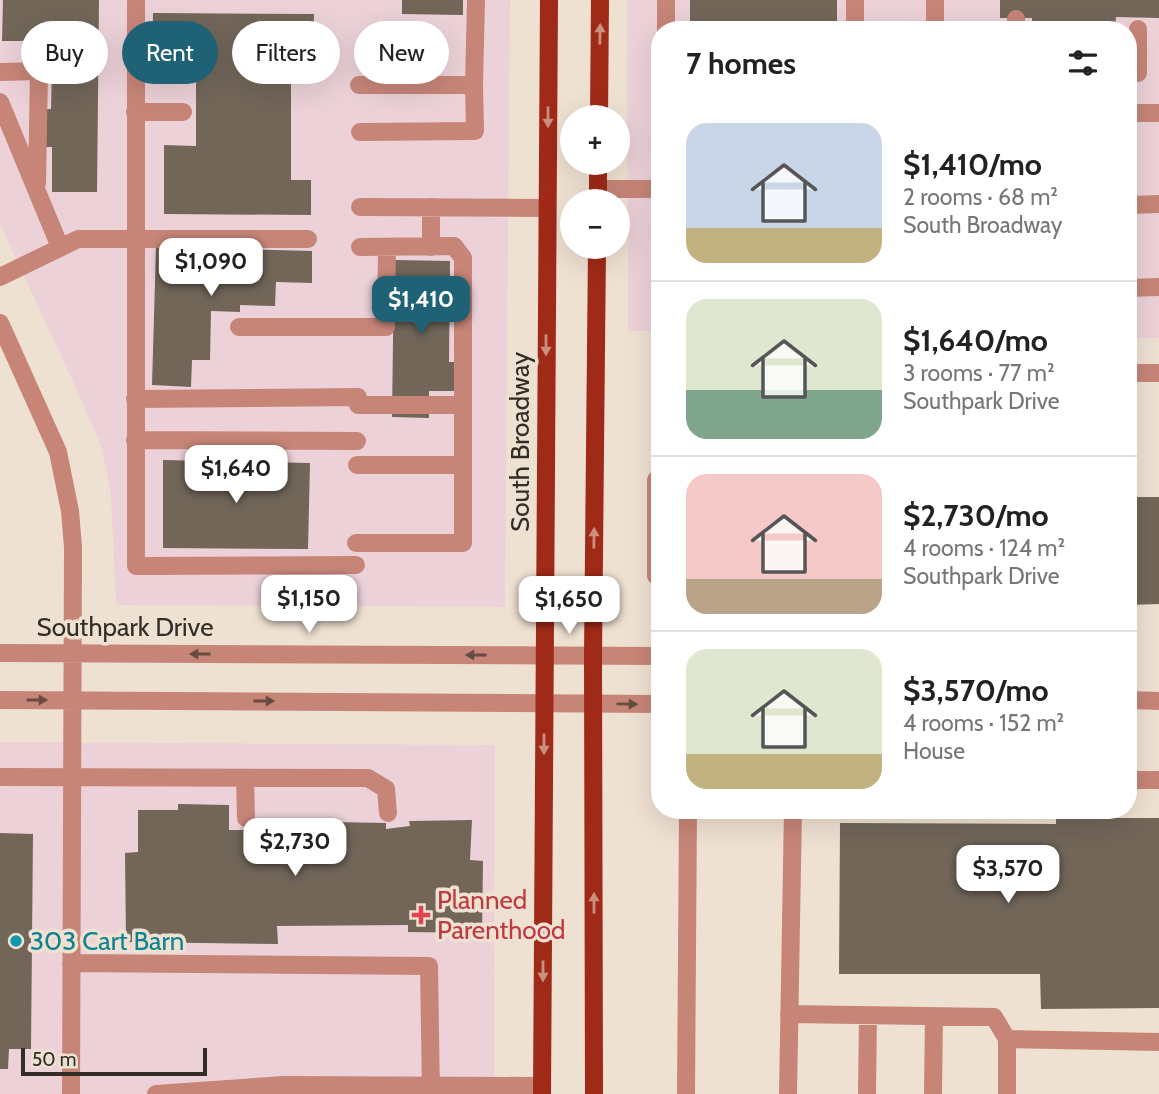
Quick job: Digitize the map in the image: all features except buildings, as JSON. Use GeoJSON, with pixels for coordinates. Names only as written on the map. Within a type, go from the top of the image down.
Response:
{"type":"FeatureCollection","features":[{"type":"Feature","properties":{"kind":"main road","name":"South Broadway"},"geometry":{"type":"LineString","coordinates":[[542,1090],[549,0]]}},
{"type":"Feature","properties":{"kind":"main road"},"geometry":{"type":"LineString","coordinates":[[599,105],[600,0]]}},
{"type":"Feature","properties":{"kind":"main road"},"geometry":{"type":"LineString","coordinates":[[594,1094],[593,656],[597,259]]}},
{"type":"Feature","properties":{"kind":"street"},"geometry":{"type":"LineString","coordinates":[[135,0],[136,566],[356,565]]}},
{"type":"Feature","properties":{"kind":"street"},"geometry":{"type":"LineString","coordinates":[[360,132],[475,131],[476,0]]}},
{"type":"Feature","properties":{"kind":"street"},"geometry":{"type":"LineString","coordinates":[[666,0],[666,21]]}},
{"type":"Feature","properties":{"kind":"street"},"geometry":{"type":"LineString","coordinates":[[855,0],[855,21]]}},
{"type":"Feature","properties":{"kind":"street"},"geometry":{"type":"LineString","coordinates":[[935,0],[935,21]]}},
{"type":"Feature","properties":{"kind":"street"},"geometry":{"type":"LineString","coordinates":[[1137,73],[1138,29]]}},
{"type":"Feature","properties":{"kind":"street"},"geometry":{"type":"LineString","coordinates":[[0,72],[38,71],[37,190]]}},
{"type":"Feature","properties":{"kind":"street"},"geometry":{"type":"LineString","coordinates":[[359,85],[474,85]]}},
{"type":"Feature","properties":{"kind":"street"},"geometry":{"type":"LineString","coordinates":[[0,102],[60,247]]}},
{"type":"Feature","properties":{"kind":"street"},"geometry":{"type":"LineString","coordinates":[[135,112],[183,112]]}},
{"type":"Feature","properties":{"kind":"street"},"geometry":{"type":"LineString","coordinates":[[1137,113],[1159,113]]}},
{"type":"Feature","properties":{"kind":"street"},"geometry":{"type":"LineString","coordinates":[[630,192],[651,190]]}},
{"type":"Feature","properties":{"kind":"street"},"geometry":{"type":"LineString","coordinates":[[1137,205],[1159,204]]}},
{"type":"Feature","properties":{"kind":"street"},"geometry":{"type":"LineString","coordinates":[[360,207],[547,208]]}},
{"type":"Feature","properties":{"kind":"street"},"geometry":{"type":"LineString","coordinates":[[431,207],[431,247]]}},
{"type":"Feature","properties":{"kind":"street"},"geometry":{"type":"LineString","coordinates":[[0,277],[78,239],[308,239]]}},
{"type":"Feature","properties":{"kind":"street"},"geometry":{"type":"LineString","coordinates":[[356,543],[463,543],[463,258],[454,246],[360,247]]}},
{"type":"Feature","properties":{"kind":"street"},"geometry":{"type":"LineString","coordinates":[[240,327],[386,327],[387,247]]}},
{"type":"Feature","properties":{"kind":"street"},"geometry":{"type":"LineString","coordinates":[[1137,288],[1159,287]]}},
{"type":"Feature","properties":{"kind":"street"},"geometry":{"type":"LineString","coordinates":[[0,323],[58,452],[65,476],[73,547],[71,1094]]}},
{"type":"Feature","properties":{"kind":"street"},"geometry":{"type":"LineString","coordinates":[[1137,373],[1159,373]]}},
{"type":"Feature","properties":{"kind":"street"},"geometry":{"type":"LineString","coordinates":[[135,399],[463,405]]}},
{"type":"Feature","properties":{"kind":"street"},"geometry":{"type":"LineString","coordinates":[[135,440],[357,441]]}},
{"type":"Feature","properties":{"kind":"street"},"geometry":{"type":"LineString","coordinates":[[357,465],[463,465]]}},
{"type":"Feature","properties":{"kind":"street","name":"Southpark Drive"},"geometry":{"type":"LineString","coordinates":[[0,653],[651,656]]}},
{"type":"Feature","properties":{"kind":"street"},"geometry":{"type":"LineString","coordinates":[[0,700],[651,704]]}},
{"type":"Feature","properties":{"kind":"street"},"geometry":{"type":"LineString","coordinates":[[1137,700],[1159,701]]}},
{"type":"Feature","properties":{"kind":"street"},"geometry":{"type":"LineString","coordinates":[[0,777],[368,778],[386,789],[388,813]]}},
{"type":"Feature","properties":{"kind":"street"},"geometry":{"type":"LineString","coordinates":[[245,778],[246,818]]}},
{"type":"Feature","properties":{"kind":"street"},"geometry":{"type":"LineString","coordinates":[[1137,780],[1159,780]]}},
{"type":"Feature","properties":{"kind":"street"},"geometry":{"type":"LineString","coordinates":[[686,1094],[688,819]]}},
{"type":"Feature","properties":{"kind":"street"},"geometry":{"type":"LineString","coordinates":[[788,1094],[793,819]]}},
{"type":"Feature","properties":{"kind":"street"},"geometry":{"type":"LineString","coordinates":[[71,963],[429,966],[431,1089]]}},
{"type":"Feature","properties":{"kind":"street"},"geometry":{"type":"LineString","coordinates":[[789,1014],[994,1017],[1007,1039],[1007,1094]]}},
{"type":"Feature","properties":{"kind":"street"},"geometry":{"type":"LineString","coordinates":[[867,1094],[868,1015]]}},
{"type":"Feature","properties":{"kind":"street"},"geometry":{"type":"LineString","coordinates":[[933,1094],[934,1016]]}},
{"type":"Feature","properties":{"kind":"street"},"geometry":{"type":"LineString","coordinates":[[1007,1039],[1159,1042]]}},
{"type":"Feature","properties":{"kind":"street"},"geometry":{"type":"LineString","coordinates":[[156,1094],[284,1089],[542,1090]]}},
{"type":"Feature","properties":{"kind":"shaded area"},"geometry":{"type":"Polygon","coordinates":[[[0,0],[510,0],[505,607],[116,605],[111,497],[99,441],[0,224],[0,0]]]}},
{"type":"Feature","properties":{"kind":"shaded area"},"geometry":{"type":"Polygon","coordinates":[[[627,0],[1159,0],[1159,338],[1137,338],[1137,21],[651,21],[651,331],[628,331],[630,105],[627,105],[627,0]]]}},
{"type":"Feature","properties":{"kind":"shaded area"},"geometry":{"type":"Polygon","coordinates":[[[0,742],[495,745],[494,1094],[0,1094],[0,742]]]}},
{"type":"Feature","properties":{"kind":"place","name":"Planned Parenthood"},"geometry":{"type":"Point","coordinates":[421,915]}},
{"type":"Feature","properties":{"kind":"place","name":"303 Cart Barn"},"geometry":{"type":"Point","coordinates":[16,941]}}]}
